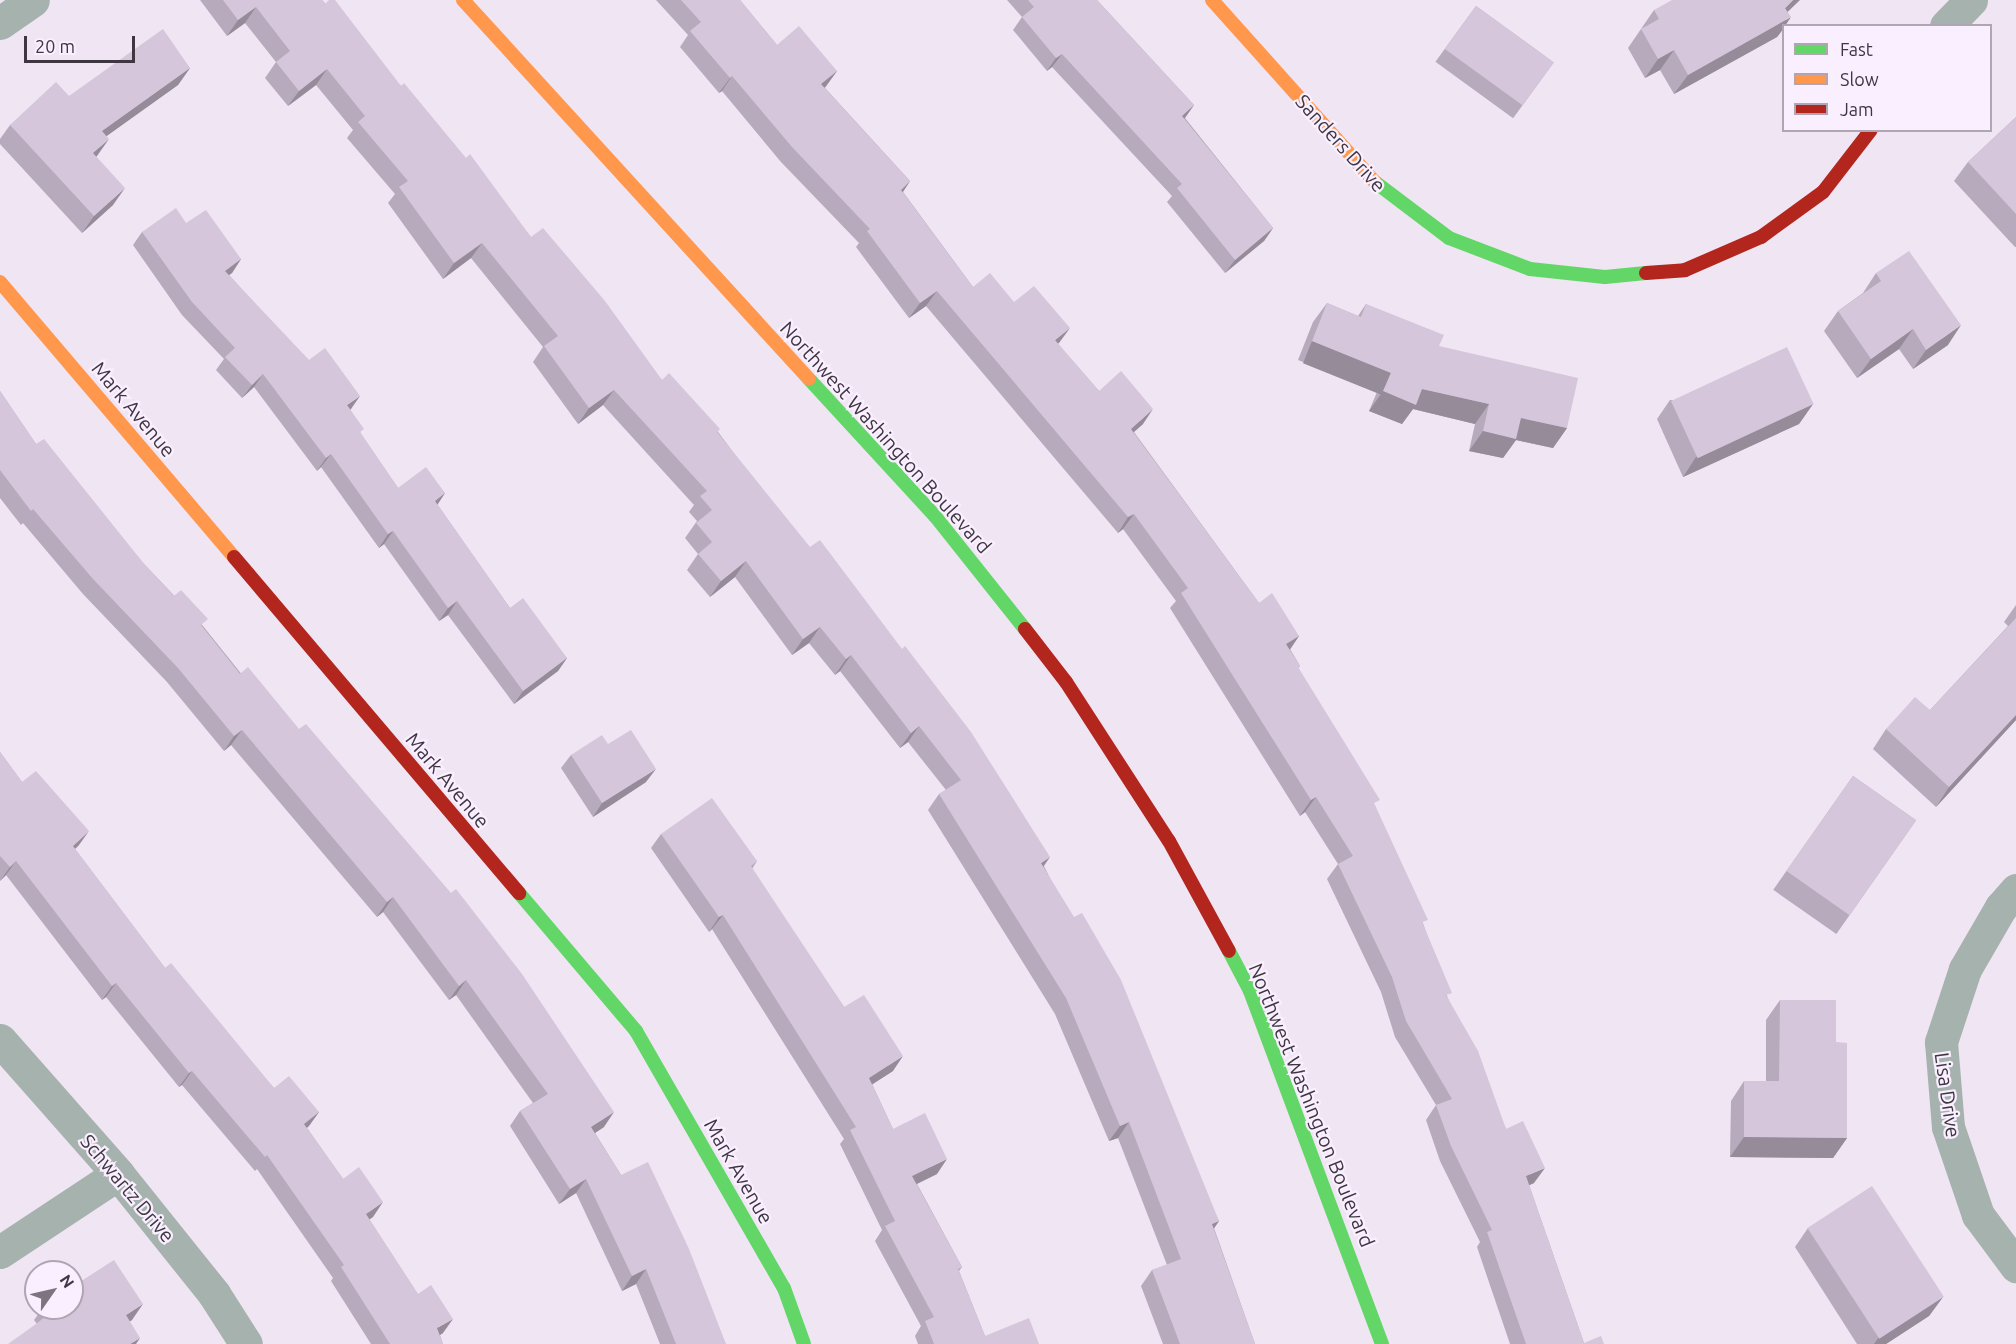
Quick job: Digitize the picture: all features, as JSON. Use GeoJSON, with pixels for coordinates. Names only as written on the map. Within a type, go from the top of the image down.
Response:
{"type":"FeatureCollection","features":[{"type":"Feature","properties":{"kind":"street"},"geometry":{"type":"LineString","coordinates":[[0,23],[33,0]]}},
{"type":"Feature","properties":{"kind":"street","name":"Northwest Washington Boulevard"},"geometry":{"type":"LineString","coordinates":[[463,0],[935,516],[1066,682],[1169,841],[1250,991],[1383,1344]]}},
{"type":"Feature","properties":{"kind":"street","name":"Sanders Drive"},"geometry":{"type":"LineString","coordinates":[[1212,0],[1384,192],[1449,238],[1530,269],[1605,277],[1684,270],[1761,237],[1823,192],[1870,132]]}},
{"type":"Feature","properties":{"kind":"street"},"geometry":{"type":"LineString","coordinates":[[1948,24],[1971,0]]}},
{"type":"Feature","properties":{"kind":"street","name":"Mark Avenue"},"geometry":{"type":"LineString","coordinates":[[0,282],[636,1031],[784,1288],[804,1344]]}},
{"type":"Feature","properties":{"kind":"street","name":"Lisa Drive"},"geometry":{"type":"LineString","coordinates":[[2016,890],[2001,908],[1965,969],[1941,1042],[1948,1127],[1978,1215],[2016,1266]]}},
{"type":"Feature","properties":{"kind":"street","name":"Schwartz Drive"},"geometry":{"type":"LineString","coordinates":[[0,1040],[118,1174],[214,1294],[246,1344]]}},
{"type":"Feature","properties":{"kind":"street"},"geometry":{"type":"LineString","coordinates":[[0,1252],[118,1174]]}},
{"type":"Feature","properties":{"kind":"building"},"geometry":{"type":"Polygon","coordinates":[[[223,0],[322,0],[325,4],[329,0],[335,0],[401,86],[404,83],[466,158],[470,154],[531,237],[543,228],[605,301],[662,380],[669,373],[720,429],[717,432],[810,547],[820,540],[902,649],[905,646],[971,732],[1050,857],[1041,863],[1074,917],[1082,913],[1121,980],[1219,1221],[1212,1224],[1255,1344],[1180,1344],[1152,1270],[1181,1259],[1129,1122],[1120,1126],[1066,998],[939,794],[961,780],[919,726],[911,733],[851,655],[846,659],[820,627],[803,639],[746,561],[721,581],[698,554],[712,542],[696,523],[712,510],[700,496],[707,491],[614,390],[589,408],[544,346],[558,336],[482,243],[454,263],[399,187],[408,181],[358,122],[365,116],[327,69],[299,91],[276,62],[290,51],[256,7],[238,20],[223,0]]]}},
{"type":"Feature","properties":{"kind":"building"},"geometry":{"type":"Polygon","coordinates":[[[681,0],[740,0],[777,45],[799,26],[837,71],[821,84],[910,181],[901,190],[973,287],[990,273],[1014,302],[1034,286],[1070,328],[1055,340],[1099,391],[1121,371],[1153,409],[1131,429],[1259,603],[1272,593],[1299,636],[1286,644],[1300,666],[1298,667],[1380,800],[1374,803],[1428,920],[1422,922],[1452,993],[1446,995],[1478,1051],[1506,1129],[1523,1121],[1545,1168],[1526,1176],[1584,1343],[1601,1336],[1604,1344],[1526,1344],[1487,1232],[1492,1230],[1451,1146],[1436,1105],[1452,1099],[1406,1021],[1392,977],[1338,864],[1353,856],[1316,797],[1311,800],[1181,593],[1188,588],[1134,514],[1128,517],[937,291],[920,303],[867,231],[870,229],[792,147],[732,76],[730,78],[690,31],[701,22],[681,0]]]}},
{"type":"Feature","properties":{"kind":"building"},"geometry":{"type":"Polygon","coordinates":[[[1028,0],[1097,0],[1194,105],[1182,116],[1273,228],[1235,260],[1177,188],[1182,184],[1062,54],[1056,58],[1022,17],[1034,7],[1028,0]]]}},
{"type":"Feature","properties":{"kind":"building"},"geometry":{"type":"Polygon","coordinates":[[[1672,0],[1793,0],[1785,8],[1791,17],[1688,75],[1674,50],[1658,59],[1641,29],[1659,19],[1654,10],[1672,0]]]}},
{"type":"Feature","properties":{"kind":"building"},"geometry":{"type":"Polygon","coordinates":[[[1476,6],[1554,62],[1523,105],[1445,49],[1476,6]]]}},
{"type":"Feature","properties":{"kind":"building"},"geometry":{"type":"Polygon","coordinates":[[[163,29],[190,68],[102,131],[109,139],[93,153],[125,188],[94,216],[10,125],[56,82],[69,96],[163,29]]]}},
{"type":"Feature","properties":{"kind":"building"},"geometry":{"type":"Polygon","coordinates":[[[2016,117],[2016,214],[1968,162],[2016,117]]]}},
{"type":"Feature","properties":{"kind":"building"},"geometry":{"type":"Polygon","coordinates":[[[176,208],[186,223],[206,210],[241,259],[225,271],[309,360],[325,348],[360,396],[347,405],[364,429],[360,432],[398,488],[426,467],[445,493],[435,501],[510,608],[523,598],[567,658],[523,691],[457,601],[448,608],[393,531],[388,534],[331,454],[326,458],[263,374],[252,385],[225,357],[235,348],[192,302],[142,232],[176,208]]]}},
{"type":"Feature","properties":{"kind":"building"},"geometry":{"type":"Polygon","coordinates":[[[1909,251],[1961,325],[1926,350],[1913,329],[1871,359],[1838,311],[1881,281],[1876,273],[1909,251]]]}},
{"type":"Feature","properties":{"kind":"building"},"geometry":{"type":"Polygon","coordinates":[[[1327,303],[1361,317],[1366,304],[1444,335],[1439,346],[1578,378],[1567,428],[1521,418],[1516,439],[1483,431],[1489,404],[1422,389],[1416,405],[1383,391],[1391,373],[1312,341],[1327,303]]]}},
{"type":"Feature","properties":{"kind":"building"},"geometry":{"type":"Polygon","coordinates":[[[1787,347],[1814,404],[1698,458],[1671,401],[1787,347]]]}},
{"type":"Feature","properties":{"kind":"building"},"geometry":{"type":"Polygon","coordinates":[[[0,391],[36,444],[44,439],[145,565],[174,596],[181,590],[208,619],[201,625],[240,674],[248,667],[299,729],[306,724],[451,893],[456,889],[522,974],[614,1112],[591,1127],[621,1175],[648,1162],[689,1249],[726,1344],[676,1344],[646,1269],[632,1276],[586,1179],[570,1189],[520,1111],[548,1094],[466,980],[459,986],[393,897],[387,902],[242,730],[234,736],[178,668],[93,579],[33,509],[31,511],[0,470],[0,391]]]}},
{"type":"Feature","properties":{"kind":"building"},"geometry":{"type":"Polygon","coordinates":[[[2016,618],[2016,715],[1949,787],[1886,729],[1915,697],[1930,710],[2016,618]]]}},
{"type":"Feature","properties":{"kind":"building"},"geometry":{"type":"Polygon","coordinates":[[[631,730],[656,769],[602,803],[571,755],[602,735],[608,744],[631,730]]]}},
{"type":"Feature","properties":{"kind":"building"},"geometry":{"type":"Polygon","coordinates":[[[0,752],[22,782],[36,771],[89,831],[73,846],[165,968],[171,963],[274,1088],[289,1076],[319,1112],[304,1124],[343,1179],[359,1167],[383,1202],[366,1214],[418,1294],[431,1285],[453,1319],[437,1328],[443,1344],[390,1344],[341,1267],[344,1265],[267,1155],[265,1157],[192,1071],[189,1073],[116,983],[112,986],[16,861],[10,867],[0,856],[0,752]]]}},
{"type":"Feature","properties":{"kind":"building"},"geometry":{"type":"Polygon","coordinates":[[[1853,776],[1916,820],[1850,915],[1786,871],[1853,776]]]}},
{"type":"Feature","properties":{"kind":"building"},"geometry":{"type":"Polygon","coordinates":[[[712,798],[757,861],[751,866],[844,1007],[864,995],[903,1056],[869,1078],[893,1129],[925,1113],[947,1159],[912,1176],[962,1267],[958,1269],[985,1336],[1029,1318],[1039,1344],[934,1344],[925,1321],[934,1317],[885,1226],[895,1221],[850,1130],[856,1127],[723,915],[719,917],[661,834],[712,798]]]}},
{"type":"Feature","properties":{"kind":"building"},"geometry":{"type":"Polygon","coordinates":[[[1780,1000],[1836,1000],[1836,1042],[1847,1043],[1847,1138],[1744,1137],[1744,1081],[1779,1081],[1780,1000]]]}},
{"type":"Feature","properties":{"kind":"building"},"geometry":{"type":"Polygon","coordinates":[[[1872,1186],[1944,1297],[1879,1339],[1807,1228],[1872,1186]]]}},
{"type":"Feature","properties":{"kind":"building"},"geometry":{"type":"Polygon","coordinates":[[[114,1260],[143,1304],[126,1315],[140,1338],[130,1344],[8,1344],[41,1320],[84,1320],[84,1279],[114,1260]]]}},
{"type":"Feature","properties":{"kind":"traffic: fast"},"geometry":{"type":"LineString","coordinates":[[1375,182],[1449,238],[1530,269],[1605,277],[1646,273]]}},
{"type":"Feature","properties":{"kind":"traffic: fast"},"geometry":{"type":"LineString","coordinates":[[809,379],[935,516],[1025,629]]}},
{"type":"Feature","properties":{"kind":"traffic: fast"},"geometry":{"type":"LineString","coordinates":[[519,893],[636,1031],[784,1288],[804,1344]]}},
{"type":"Feature","properties":{"kind":"traffic: fast"},"geometry":{"type":"LineString","coordinates":[[1229,951],[1250,991],[1382,1344]]}},
{"type":"Feature","properties":{"kind":"traffic: slow"},"geometry":{"type":"LineString","coordinates":[[463,0],[809,379]]}},
{"type":"Feature","properties":{"kind":"traffic: slow"},"geometry":{"type":"LineString","coordinates":[[1212,0],[1375,182]]}},
{"type":"Feature","properties":{"kind":"traffic: slow"},"geometry":{"type":"LineString","coordinates":[[0,282],[234,557]]}},
{"type":"Feature","properties":{"kind":"traffic: jam"},"geometry":{"type":"LineString","coordinates":[[1646,273],[1685,270],[1761,237],[1823,192],[1869,132]]}},
{"type":"Feature","properties":{"kind":"traffic: jam"},"geometry":{"type":"LineString","coordinates":[[234,557],[519,893]]}},
{"type":"Feature","properties":{"kind":"traffic: jam"},"geometry":{"type":"LineString","coordinates":[[1025,629],[1066,682],[1169,841],[1229,951]]}}]}
